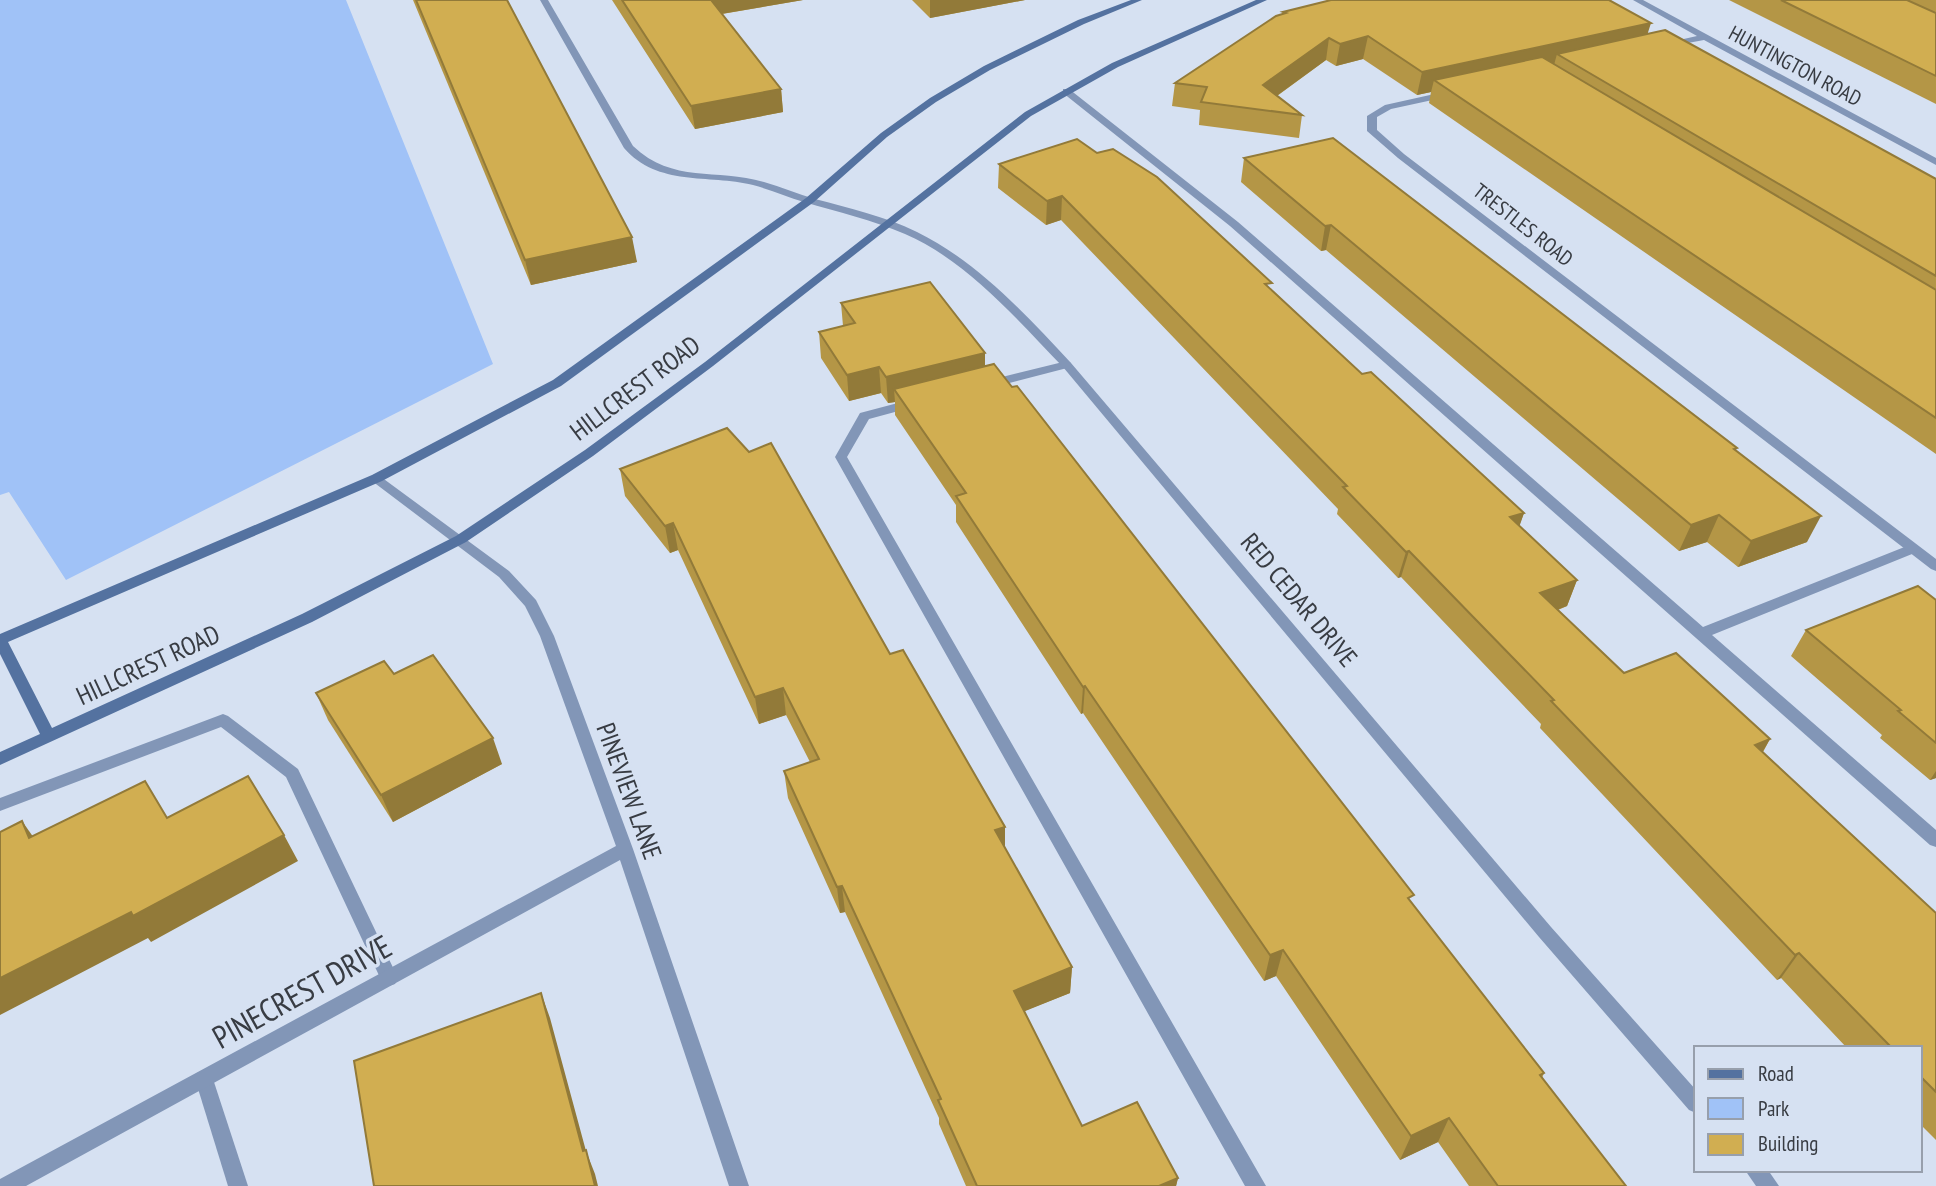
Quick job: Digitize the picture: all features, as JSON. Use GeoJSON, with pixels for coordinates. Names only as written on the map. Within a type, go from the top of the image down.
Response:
{"type":"FeatureCollection","features":[{"type":"Feature","properties":{"kind":"main road","name":"HILLCREST ROAD"},"geometry":{"type":"LineString","coordinates":[[0,640],[377,478],[557,383],[810,200],[884,135],[933,100],[987,68],[1081,22],[1138,0]]}},
{"type":"Feature","properties":{"kind":"main road","name":"HILLCREST ROAD"},"geometry":{"type":"LineString","coordinates":[[0,758],[307,618],[461,539],[600,445],[1027,114],[1115,65],[1263,0]]}},
{"type":"Feature","properties":{"kind":"main road"},"geometry":{"type":"LineString","coordinates":[[0,640],[49,737]]}},
{"type":"Feature","properties":{"kind":"street","name":"RED CEDAR DRIVE"},"geometry":{"type":"LineString","coordinates":[[544,0],[629,148],[640,160],[655,169],[678,175],[747,181],[887,223],[943,250],[990,285],[1067,365],[1536,922],[1694,1102]]}},
{"type":"Feature","properties":{"kind":"street","name":"HUNTINGTON ROAD"},"geometry":{"type":"LineString","coordinates":[[1637,0],[1936,162]]}},
{"type":"Feature","properties":{"kind":"street"},"geometry":{"type":"LineString","coordinates":[[1654,49],[1705,37]]}},
{"type":"Feature","properties":{"kind":"street"},"geometry":{"type":"LineString","coordinates":[[1066,91],[1234,225],[1936,840]]}},
{"type":"Feature","properties":{"kind":"street","name":"TRESTLES ROAD"},"geometry":{"type":"LineString","coordinates":[[1456,92],[1388,107],[1372,116],[1372,131],[1936,566]]}},
{"type":"Feature","properties":{"kind":"street"},"geometry":{"type":"LineString","coordinates":[[972,389],[1067,365]]}},
{"type":"Feature","properties":{"kind":"street"},"geometry":{"type":"LineString","coordinates":[[932,399],[864,415],[841,457],[1256,1186]]}},
{"type":"Feature","properties":{"kind":"street","name":"PINEVIEW LANE"},"geometry":{"type":"LineString","coordinates":[[377,478],[461,539],[504,574],[531,603],[547,636],[625,849],[739,1186]]}},
{"type":"Feature","properties":{"kind":"street"},"geometry":{"type":"LineString","coordinates":[[1699,634],[1912,549]]}},
{"type":"Feature","properties":{"kind":"street"},"geometry":{"type":"LineString","coordinates":[[0,805],[223,720],[292,773],[389,978]]}},
{"type":"Feature","properties":{"kind":"street","name":"PINECREST DRIVE"},"geometry":{"type":"LineString","coordinates":[[7,1186],[625,849]]}},
{"type":"Feature","properties":{"kind":"street"},"geometry":{"type":"LineString","coordinates":[[204,1079],[238,1186]]}},
{"type":"Feature","properties":{"kind":"street"},"geometry":{"type":"LineString","coordinates":[[1757,1172],[1769,1186]]}},
{"type":"Feature","properties":{"kind":"green space"},"geometry":{"type":"Polygon","coordinates":[[[0,0],[346,0],[493,364],[66,580],[9,492],[0,495],[0,0]]]}},
{"type":"Feature","properties":{"kind":"building"},"geometry":{"type":"Polygon","coordinates":[[[416,0],[507,0],[632,237],[525,260],[416,0]]]}},
{"type":"Feature","properties":{"kind":"building"},"geometry":{"type":"Polygon","coordinates":[[[622,0],[711,0],[781,89],[691,106],[622,0]]]}},
{"type":"Feature","properties":{"kind":"building"},"geometry":{"type":"Polygon","coordinates":[[[1331,0],[1609,0],[1651,23],[1422,72],[1368,36],[1340,44],[1329,38],[1263,85],[1302,115],[1201,102],[1207,87],[1175,83],[1276,16],[1286,13],[1283,12],[1331,0]]]}},
{"type":"Feature","properties":{"kind":"building"},"geometry":{"type":"Polygon","coordinates":[[[1781,0],[1907,0],[1936,13],[1936,76],[1781,0]]]}},
{"type":"Feature","properties":{"kind":"building"},"geometry":{"type":"Polygon","coordinates":[[[1665,30],[1936,179],[1936,276],[1557,54],[1665,30]]]}},
{"type":"Feature","properties":{"kind":"building"},"geometry":{"type":"Polygon","coordinates":[[[1542,57],[1936,290],[1936,418],[1434,80],[1542,57]]]}},
{"type":"Feature","properties":{"kind":"building"},"geometry":{"type":"Polygon","coordinates":[[[1333,138],[1737,448],[1734,449],[1821,516],[1751,541],[1719,515],[1691,525],[1331,225],[1325,226],[1244,158],[1333,138]]]}},
{"type":"Feature","properties":{"kind":"building"},"geometry":{"type":"Polygon","coordinates":[[[1077,139],[1097,153],[1113,149],[1157,177],[1272,283],[1265,284],[1362,374],[1371,372],[1524,513],[1510,517],[1577,580],[1540,593],[1624,673],[1676,653],[1770,739],[1755,745],[1936,913],[1936,1092],[1922,1078],[1922,1046],[1890,1046],[1799,953],[1795,955],[1551,701],[1554,700],[1409,551],[1406,552],[1343,487],[1347,486],[1062,196],[1047,201],[999,164],[1077,139]]]}},
{"type":"Feature","properties":{"kind":"building"},"geometry":{"type":"Polygon","coordinates":[[[930,282],[985,353],[886,377],[879,367],[847,375],[819,332],[855,323],[841,303],[930,282]]]}},
{"type":"Feature","properties":{"kind":"building"},"geometry":{"type":"Polygon","coordinates":[[[994,364],[1012,387],[1017,386],[1414,895],[1408,898],[1544,1073],[1540,1075],[1626,1186],[1498,1186],[1449,1118],[1411,1136],[1283,950],[1270,955],[1085,686],[1083,687],[956,496],[966,493],[894,389],[994,364]]]}},
{"type":"Feature","properties":{"kind":"building"},"geometry":{"type":"Polygon","coordinates":[[[727,428],[749,452],[771,443],[890,654],[903,650],[1005,827],[995,830],[1072,967],[1014,991],[1082,1126],[1137,1102],[1178,1178],[1159,1186],[977,1186],[938,1100],[941,1099],[842,886],[837,887],[784,771],[819,759],[783,688],[755,697],[673,523],[665,526],[620,469],[727,428]]]}},
{"type":"Feature","properties":{"kind":"building"},"geometry":{"type":"Polygon","coordinates":[[[1918,586],[1936,600],[1936,743],[1806,630],[1918,586]]]}},
{"type":"Feature","properties":{"kind":"building"},"geometry":{"type":"Polygon","coordinates":[[[433,655],[493,738],[381,795],[316,693],[384,661],[394,674],[433,655]]]}},
{"type":"Feature","properties":{"kind":"building"},"geometry":{"type":"Polygon","coordinates":[[[248,776],[284,835],[133,916],[131,912],[0,978],[0,832],[22,821],[29,838],[145,781],[167,818],[248,776]]]}},
{"type":"Feature","properties":{"kind":"building"},"geometry":{"type":"Polygon","coordinates":[[[541,993],[583,1151],[586,1150],[595,1186],[374,1186],[354,1061],[541,993]]]}}]}
